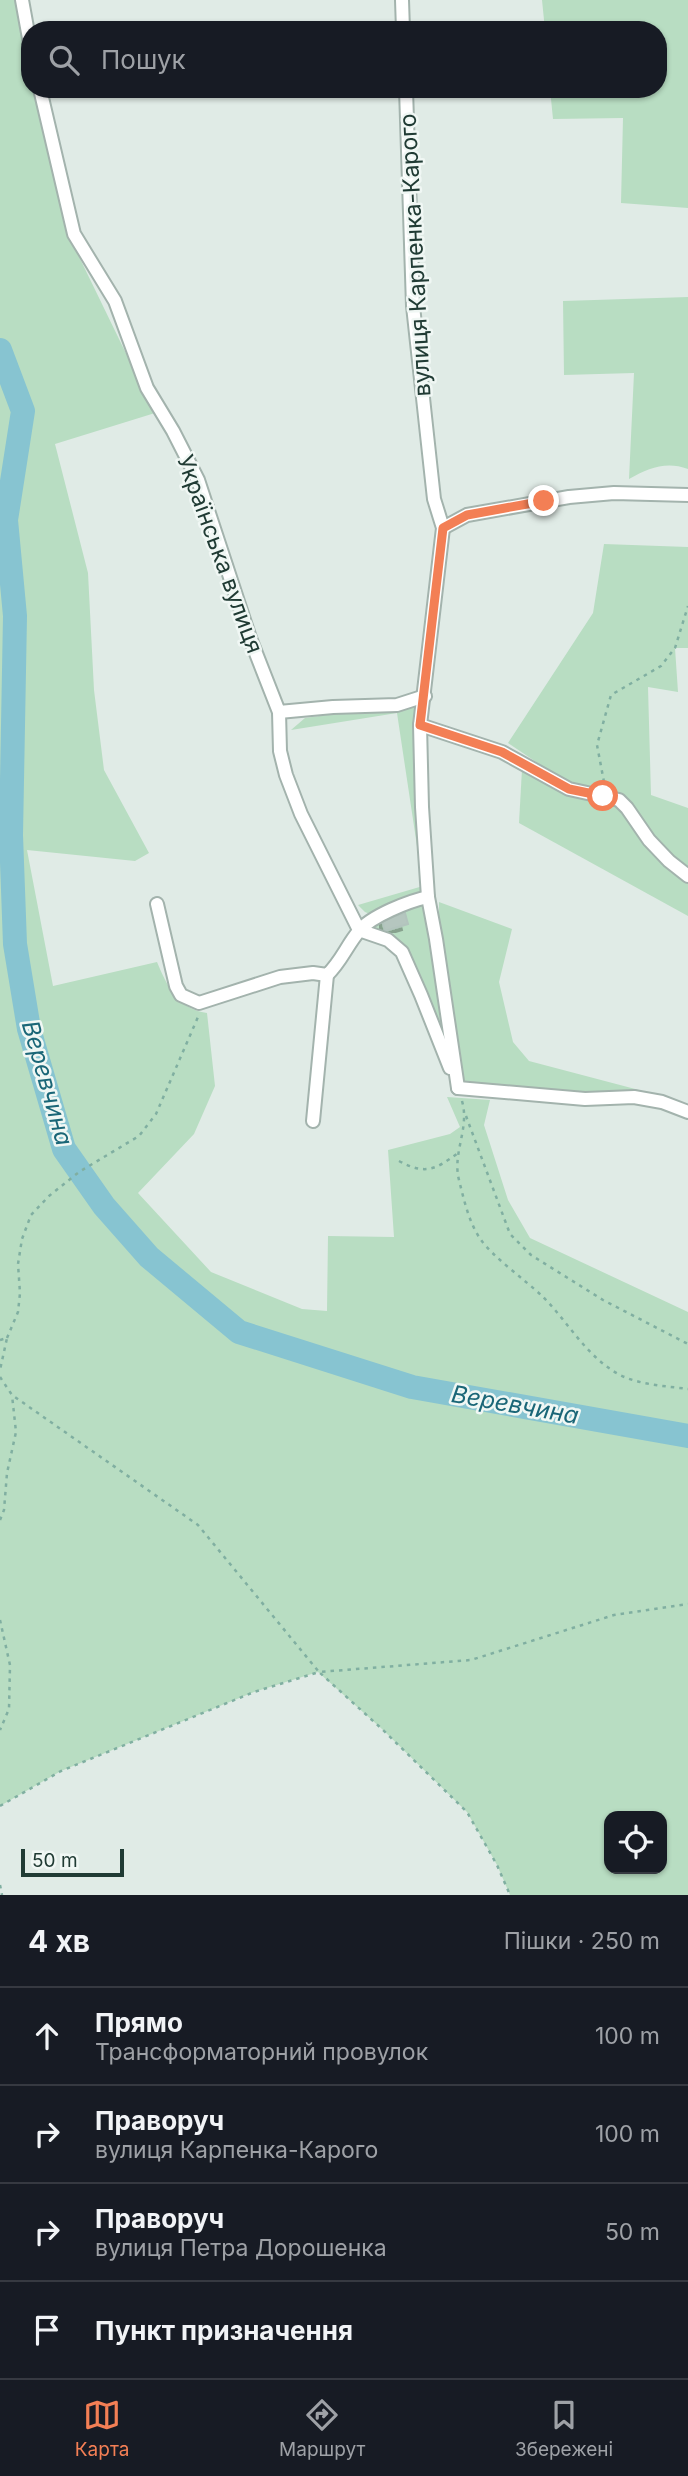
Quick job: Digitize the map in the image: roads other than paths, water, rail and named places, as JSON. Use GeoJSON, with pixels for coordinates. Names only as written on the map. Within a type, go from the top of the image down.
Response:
{"type":"FeatureCollection","features":[{"type":"Feature","properties":{"kind":"street"},"geometry":{"type":"LineString","coordinates":[[22,0],[26,21]]}},
{"type":"Feature","properties":{"kind":"street"},"geometry":{"type":"LineString","coordinates":[[402,0],[403,21]]}},
{"type":"Feature","properties":{"kind":"street","name":"Українська вулиця"},"geometry":{"type":"LineString","coordinates":[[42,98],[74,234],[115,301],[147,388],[173,430],[198,480],[250,638],[279,712],[281,751],[286,775],[301,814],[359,930]]}},
{"type":"Feature","properties":{"kind":"street","name":"вулиця Карпенка-Карого"},"geometry":{"type":"LineString","coordinates":[[406,98],[413,306],[434,499],[443,528],[420,725],[422,807],[428,897],[458,1088]]}},
{"type":"Feature","properties":{"kind":"street"},"geometry":{"type":"LineString","coordinates":[[443,528],[467,515],[569,497],[614,493],[688,495]]}},
{"type":"Feature","properties":{"kind":"street"},"geometry":{"type":"LineString","coordinates":[[279,712],[397,705],[425,696]]}},
{"type":"Feature","properties":{"kind":"street"},"geometry":{"type":"LineString","coordinates":[[420,725],[502,752],[569,789],[618,800],[628,808],[649,840],[688,876]]}},
{"type":"Feature","properties":{"kind":"street"},"geometry":{"type":"LineString","coordinates":[[313,1121],[327,975],[338,965],[359,930],[375,918],[428,897]]}},
{"type":"Feature","properties":{"kind":"street"},"geometry":{"type":"LineString","coordinates":[[156,904],[176,986],[187,999],[198,1003],[205,1002],[280,977],[327,975]]}},
{"type":"Feature","properties":{"kind":"street"},"geometry":{"type":"LineString","coordinates":[[359,930],[388,940],[402,952],[458,1088],[586,1099],[634,1097],[662,1102],[688,1112]]}},
{"type":"Feature","properties":{"kind":"waterway","name":"Веревчина"},"geometry":{"type":"LineString","coordinates":[[0,350],[23,411],[6,520],[15,616],[11,835],[15,944],[29,1029],[64,1149],[104,1206],[149,1257],[239,1332],[412,1387],[688,1436]]}}]}
